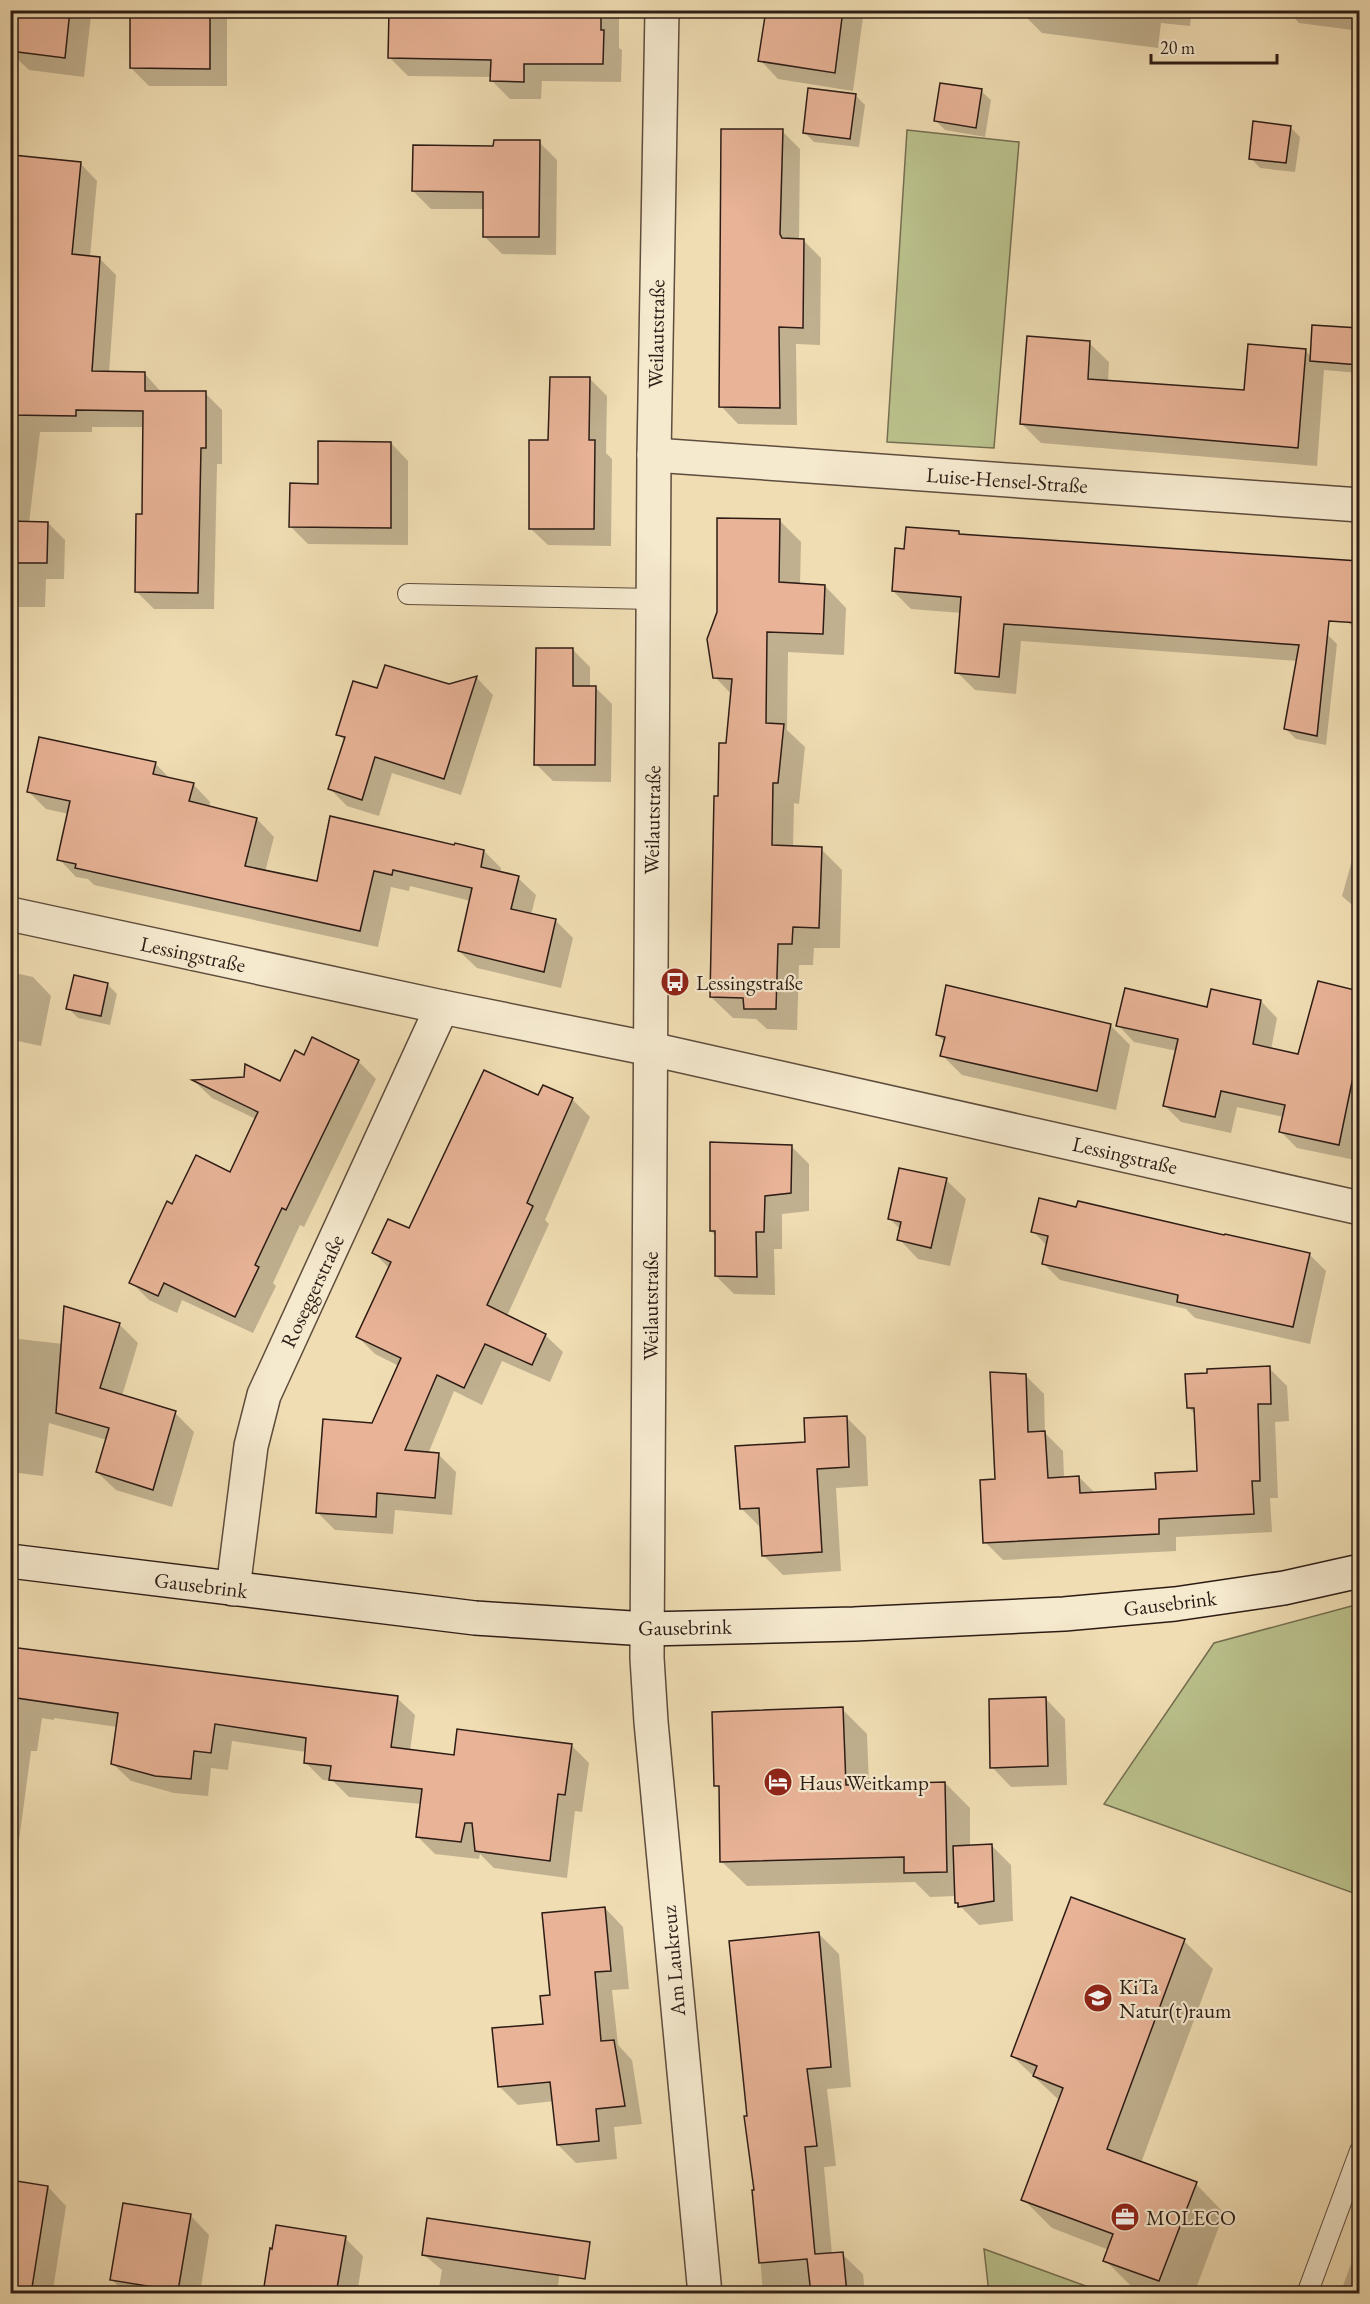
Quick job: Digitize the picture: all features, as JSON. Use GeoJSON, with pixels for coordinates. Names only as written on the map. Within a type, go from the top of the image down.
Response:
{"type":"FeatureCollection","features":[{"type":"Feature","properties":{"kind":"street","name":"Weilautstraße"},"geometry":{"type":"LineString","coordinates":[[647,1629],[654,455],[662,10]]}},
{"type":"Feature","properties":{"kind":"street","name":"Luise-Hensel-Straße"},"geometry":{"type":"LineString","coordinates":[[654,455],[1359,505]]}},
{"type":"Feature","properties":{"kind":"street","name":"Lessingstraße"},"geometry":{"type":"LineString","coordinates":[[10,914],[441,1007],[651,1049],[1359,1208]]}},
{"type":"Feature","properties":{"kind":"street","name":"Roseggerstraße"},"geometry":{"type":"LineString","coordinates":[[233,1589],[251,1446],[264,1395],[441,1007]]}},
{"type":"Feature","properties":{"kind":"street","name":"Gausebrink"},"geometry":{"type":"LineString","coordinates":[[10,1561],[475,1618],[647,1629],[854,1624],[1064,1614],[1174,1604],[1284,1588],[1359,1571]]}},
{"type":"Feature","properties":{"kind":"street","name":"Am Laukreuz"},"geometry":{"type":"LineString","coordinates":[[647,1629],[651,1722],[705,2294]]}},
{"type":"Feature","properties":{"kind":"lane"},"geometry":{"type":"LineString","coordinates":[[408,594],[654,599]]}},
{"type":"Feature","properties":{"kind":"lane"},"geometry":{"type":"LineString","coordinates":[[1307,2294],[1359,2151]]}},
{"type":"Feature","properties":{"kind":"green space"},"geometry":{"type":"Polygon","coordinates":[[[907,130],[1019,142],[994,448],[887,442],[907,130]]]}},
{"type":"Feature","properties":{"kind":"green space"},"geometry":{"type":"Polygon","coordinates":[[[1359,1604],[1359,1895],[1104,1804],[1214,1643],[1359,1604]]]}},
{"type":"Feature","properties":{"kind":"green space"},"geometry":{"type":"Polygon","coordinates":[[[984,2249],[1105,2293],[989,2293],[984,2249]]]}},
{"type":"Feature","properties":{"kind":"building"},"geometry":{"type":"Polygon","coordinates":[[[12,10],[70,10],[65,58],[10,51],[12,10]]]}},
{"type":"Feature","properties":{"kind":"building"},"geometry":{"type":"Polygon","coordinates":[[[130,10],[210,10],[210,69],[130,68],[130,10]]]}},
{"type":"Feature","properties":{"kind":"building"},"geometry":{"type":"Polygon","coordinates":[[[389,10],[601,10],[601,30],[604,30],[603,64],[524,64],[524,82],[490,81],[491,60],[388,58],[389,10]]]}},
{"type":"Feature","properties":{"kind":"building"},"geometry":{"type":"Polygon","coordinates":[[[766,10],[843,10],[835,73],[758,61],[766,10]]]}},
{"type":"Feature","properties":{"kind":"building"},"geometry":{"type":"Polygon","coordinates":[[[940,83],[982,89],[976,128],[934,121],[940,83]]]}},
{"type":"Feature","properties":{"kind":"building"},"geometry":{"type":"Polygon","coordinates":[[[808,88],[856,94],[850,139],[803,133],[808,88]]]}},
{"type":"Feature","properties":{"kind":"building"},"geometry":{"type":"Polygon","coordinates":[[[1253,121],[1291,126],[1286,163],[1249,159],[1253,121]]]}},
{"type":"Feature","properties":{"kind":"building"},"geometry":{"type":"Polygon","coordinates":[[[721,129],[783,129],[780,234],[782,238],[804,239],[803,328],[779,327],[780,408],[719,407],[721,129]]]}},
{"type":"Feature","properties":{"kind":"building"},"geometry":{"type":"Polygon","coordinates":[[[494,140],[540,140],[539,237],[483,237],[483,192],[412,191],[413,145],[493,146],[494,140]]]}},
{"type":"Feature","properties":{"kind":"building"},"geometry":{"type":"Polygon","coordinates":[[[13,155],[81,162],[72,254],[100,257],[92,371],[145,372],[145,391],[206,391],[206,448],[201,448],[198,593],[135,592],[136,514],[142,514],[143,411],[76,410],[76,416],[10,415],[10,177],[13,155]]]}},
{"type":"Feature","properties":{"kind":"building"},"geometry":{"type":"Polygon","coordinates":[[[1312,325],[1359,328],[1359,365],[1310,361],[1312,325]]]}},
{"type":"Feature","properties":{"kind":"building"},"geometry":{"type":"Polygon","coordinates":[[[1027,336],[1090,341],[1088,379],[1244,390],[1248,344],[1306,349],[1298,448],[1020,424],[1027,336]]]}},
{"type":"Feature","properties":{"kind":"building"},"geometry":{"type":"Polygon","coordinates":[[[550,377],[590,377],[589,440],[595,440],[594,529],[529,529],[529,440],[548,440],[550,377]]]}},
{"type":"Feature","properties":{"kind":"building"},"geometry":{"type":"Polygon","coordinates":[[[318,441],[391,442],[391,528],[289,527],[290,483],[318,484],[318,441]]]}},
{"type":"Feature","properties":{"kind":"building"},"geometry":{"type":"Polygon","coordinates":[[[717,518],[780,519],[779,582],[825,585],[823,634],[767,632],[766,723],[784,724],[778,783],[773,783],[772,845],[822,847],[819,928],[793,927],[792,944],[778,944],[776,1009],[744,1009],[743,998],[710,997],[714,796],[718,796],[719,743],[726,743],[732,679],[713,678],[707,639],[717,612],[717,518]]]}},
{"type":"Feature","properties":{"kind":"building"},"geometry":{"type":"Polygon","coordinates":[[[10,521],[48,522],[47,563],[10,563],[10,521]]]}},
{"type":"Feature","properties":{"kind":"building"},"geometry":{"type":"Polygon","coordinates":[[[906,527],[959,531],[959,534],[1359,561],[1359,623],[1329,621],[1317,736],[1284,729],[1299,645],[1004,624],[999,677],[955,673],[961,597],[892,591],[895,548],[904,549],[906,527]]]}},
{"type":"Feature","properties":{"kind":"building"},"geometry":{"type":"Polygon","coordinates":[[[536,648],[573,648],[573,686],[596,686],[595,765],[534,765],[536,648]]]}},
{"type":"Feature","properties":{"kind":"building"},"geometry":{"type":"Polygon","coordinates":[[[385,665],[449,684],[477,676],[444,779],[375,757],[362,800],[328,789],[345,737],[336,735],[353,681],[377,688],[385,665]]]}},
{"type":"Feature","properties":{"kind":"building"},"geometry":{"type":"Polygon","coordinates":[[[39,737],[156,762],[153,774],[194,783],[189,801],[257,818],[245,866],[317,881],[330,816],[484,850],[481,867],[519,876],[511,909],[556,919],[544,972],[458,951],[472,888],[393,870],[392,875],[374,871],[360,931],[75,868],[76,864],[57,860],[70,801],[27,792],[39,737]]]}},
{"type":"Feature","properties":{"kind":"building"},"geometry":{"type":"Polygon","coordinates":[[[74,975],[108,983],[101,1016],[66,1009],[74,975]]]}},
{"type":"Feature","properties":{"kind":"building"},"geometry":{"type":"Polygon","coordinates":[[[1318,981],[1359,991],[1359,1048],[1339,1145],[1279,1132],[1285,1105],[1221,1091],[1215,1117],[1163,1106],[1178,1039],[1116,1026],[1125,988],[1207,1007],[1211,989],[1261,1000],[1253,1044],[1298,1054],[1318,981]]]}},
{"type":"Feature","properties":{"kind":"building"},"geometry":{"type":"Polygon","coordinates":[[[946,985],[1111,1024],[1097,1091],[940,1056],[945,1037],[936,1035],[946,985]]]}},
{"type":"Feature","properties":{"kind":"building"},"geometry":{"type":"Polygon","coordinates":[[[312,1037],[359,1060],[286,1210],[282,1208],[255,1265],[259,1267],[235,1317],[164,1283],[158,1296],[129,1283],[167,1201],[172,1204],[196,1155],[230,1172],[258,1112],[192,1080],[244,1077],[245,1064],[280,1081],[295,1050],[304,1055],[312,1037]]]}},
{"type":"Feature","properties":{"kind":"building"},"geometry":{"type":"Polygon","coordinates":[[[484,1070],[538,1095],[543,1085],[573,1098],[527,1203],[533,1206],[487,1305],[546,1334],[532,1365],[485,1344],[464,1388],[437,1375],[405,1450],[439,1453],[435,1498],[377,1493],[376,1517],[316,1513],[323,1419],[372,1423],[401,1358],[356,1337],[391,1262],[372,1253],[388,1219],[409,1228],[484,1070]]]}},
{"type":"Feature","properties":{"kind":"building"},"geometry":{"type":"Polygon","coordinates":[[[710,1142],[792,1145],[791,1193],[765,1196],[764,1232],[756,1232],[757,1277],[715,1276],[715,1231],[710,1231],[710,1142]]]}},
{"type":"Feature","properties":{"kind":"building"},"geometry":{"type":"Polygon","coordinates":[[[899,1168],[947,1178],[931,1248],[897,1240],[901,1222],[888,1219],[899,1168]]]}},
{"type":"Feature","properties":{"kind":"building"},"geometry":{"type":"Polygon","coordinates":[[[1039,1198],[1076,1207],[1078,1201],[1310,1253],[1293,1327],[1177,1302],[1178,1295],[1042,1264],[1048,1236],[1031,1232],[1039,1198]]]}},
{"type":"Feature","properties":{"kind":"building"},"geometry":{"type":"Polygon","coordinates":[[[64,1306],[120,1323],[100,1388],[176,1411],[153,1490],[96,1472],[109,1428],[56,1413],[64,1306]]]}},
{"type":"Feature","properties":{"kind":"building"},"geometry":{"type":"Polygon","coordinates":[[[1270,1366],[1271,1404],[1258,1404],[1260,1481],[1252,1481],[1254,1514],[1159,1519],[1159,1534],[983,1543],[980,1480],[995,1479],[990,1372],[1026,1374],[1028,1432],[1045,1431],[1048,1478],[1079,1476],[1080,1493],[1156,1489],[1155,1473],[1197,1471],[1194,1408],[1187,1408],[1185,1374],[1207,1373],[1207,1369],[1270,1366]]]}},
{"type":"Feature","properties":{"kind":"building"},"geometry":{"type":"Polygon","coordinates":[[[847,1416],[849,1467],[817,1469],[822,1552],[762,1556],[759,1508],[740,1509],[735,1446],[805,1442],[804,1418],[847,1416]]]}},
{"type":"Feature","properties":{"kind":"building"},"geometry":{"type":"Polygon","coordinates":[[[10,1647],[398,1696],[391,1747],[454,1755],[457,1729],[572,1744],[565,1795],[558,1794],[550,1861],[475,1851],[472,1823],[465,1823],[461,1842],[416,1837],[422,1789],[329,1780],[331,1766],[304,1763],[306,1738],[215,1724],[211,1753],[194,1751],[191,1779],[155,1776],[111,1764],[118,1713],[10,1697],[10,1647]]]}},
{"type":"Feature","properties":{"kind":"building"},"geometry":{"type":"Polygon","coordinates":[[[1046,1697],[1048,1766],[990,1768],[989,1699],[1046,1697]]]}},
{"type":"Feature","properties":{"kind":"building","name":"Haus Weitkamp"},"geometry":{"type":"Polygon","coordinates":[[[843,1707],[846,1785],[945,1782],[947,1872],[904,1873],[904,1857],[720,1862],[719,1786],[714,1786],[712,1712],[843,1707]]]}},
{"type":"Feature","properties":{"kind":"building"},"geometry":{"type":"Polygon","coordinates":[[[992,1844],[994,1901],[958,1907],[958,1903],[955,1903],[953,1846],[992,1844]]]}},
{"type":"Feature","properties":{"kind":"building"},"geometry":{"type":"Polygon","coordinates":[[[1071,1897],[1185,1939],[1107,2149],[1197,2182],[1159,2281],[1103,2261],[1113,2234],[1021,2200],[1063,2088],[1033,2076],[1037,2066],[1011,2056],[1071,1897]]]}},
{"type":"Feature","properties":{"kind":"building"},"geometry":{"type":"Polygon","coordinates":[[[605,1907],[611,1971],[595,1972],[601,2041],[614,2040],[625,2106],[596,2109],[599,2141],[557,2145],[550,2082],[498,2087],[492,2028],[543,2024],[540,1996],[550,1995],[542,1913],[605,1907]]]}},
{"type":"Feature","properties":{"kind":"building"},"geometry":{"type":"Polygon","coordinates":[[[819,1932],[831,2067],[807,2069],[817,2146],[805,2147],[815,2254],[843,2252],[847,2294],[811,2294],[807,2259],[759,2263],[729,1941],[819,1932]]]}},
{"type":"Feature","properties":{"kind":"building"},"geometry":{"type":"Polygon","coordinates":[[[10,2180],[48,2186],[31,2294],[10,2294],[10,2180]]]}},
{"type":"Feature","properties":{"kind":"building"},"geometry":{"type":"Polygon","coordinates":[[[123,2203],[191,2214],[178,2291],[110,2280],[123,2203]]]}},
{"type":"Feature","properties":{"kind":"building"},"geometry":{"type":"Polygon","coordinates":[[[427,2218],[590,2242],[585,2279],[422,2255],[427,2218]]]}},
{"type":"Feature","properties":{"kind":"building"},"geometry":{"type":"Polygon","coordinates":[[[276,2225],[346,2236],[336,2294],[265,2294],[270,2248],[272,2249],[276,2225]]]}},
{"type":"Feature","properties":{"kind":"place","name":"Lessingstraße"},"geometry":{"type":"Point","coordinates":[675,982]}},
{"type":"Feature","properties":{"kind":"place","name":"Haus Weitkamp"},"geometry":{"type":"Point","coordinates":[778,1782]}},
{"type":"Feature","properties":{"kind":"place","name":"KiTa Natur(t)raum"},"geometry":{"type":"Point","coordinates":[1098,1998]}},
{"type":"Feature","properties":{"kind":"place","name":"MOLECO"},"geometry":{"type":"Point","coordinates":[1125,2217]}}]}
